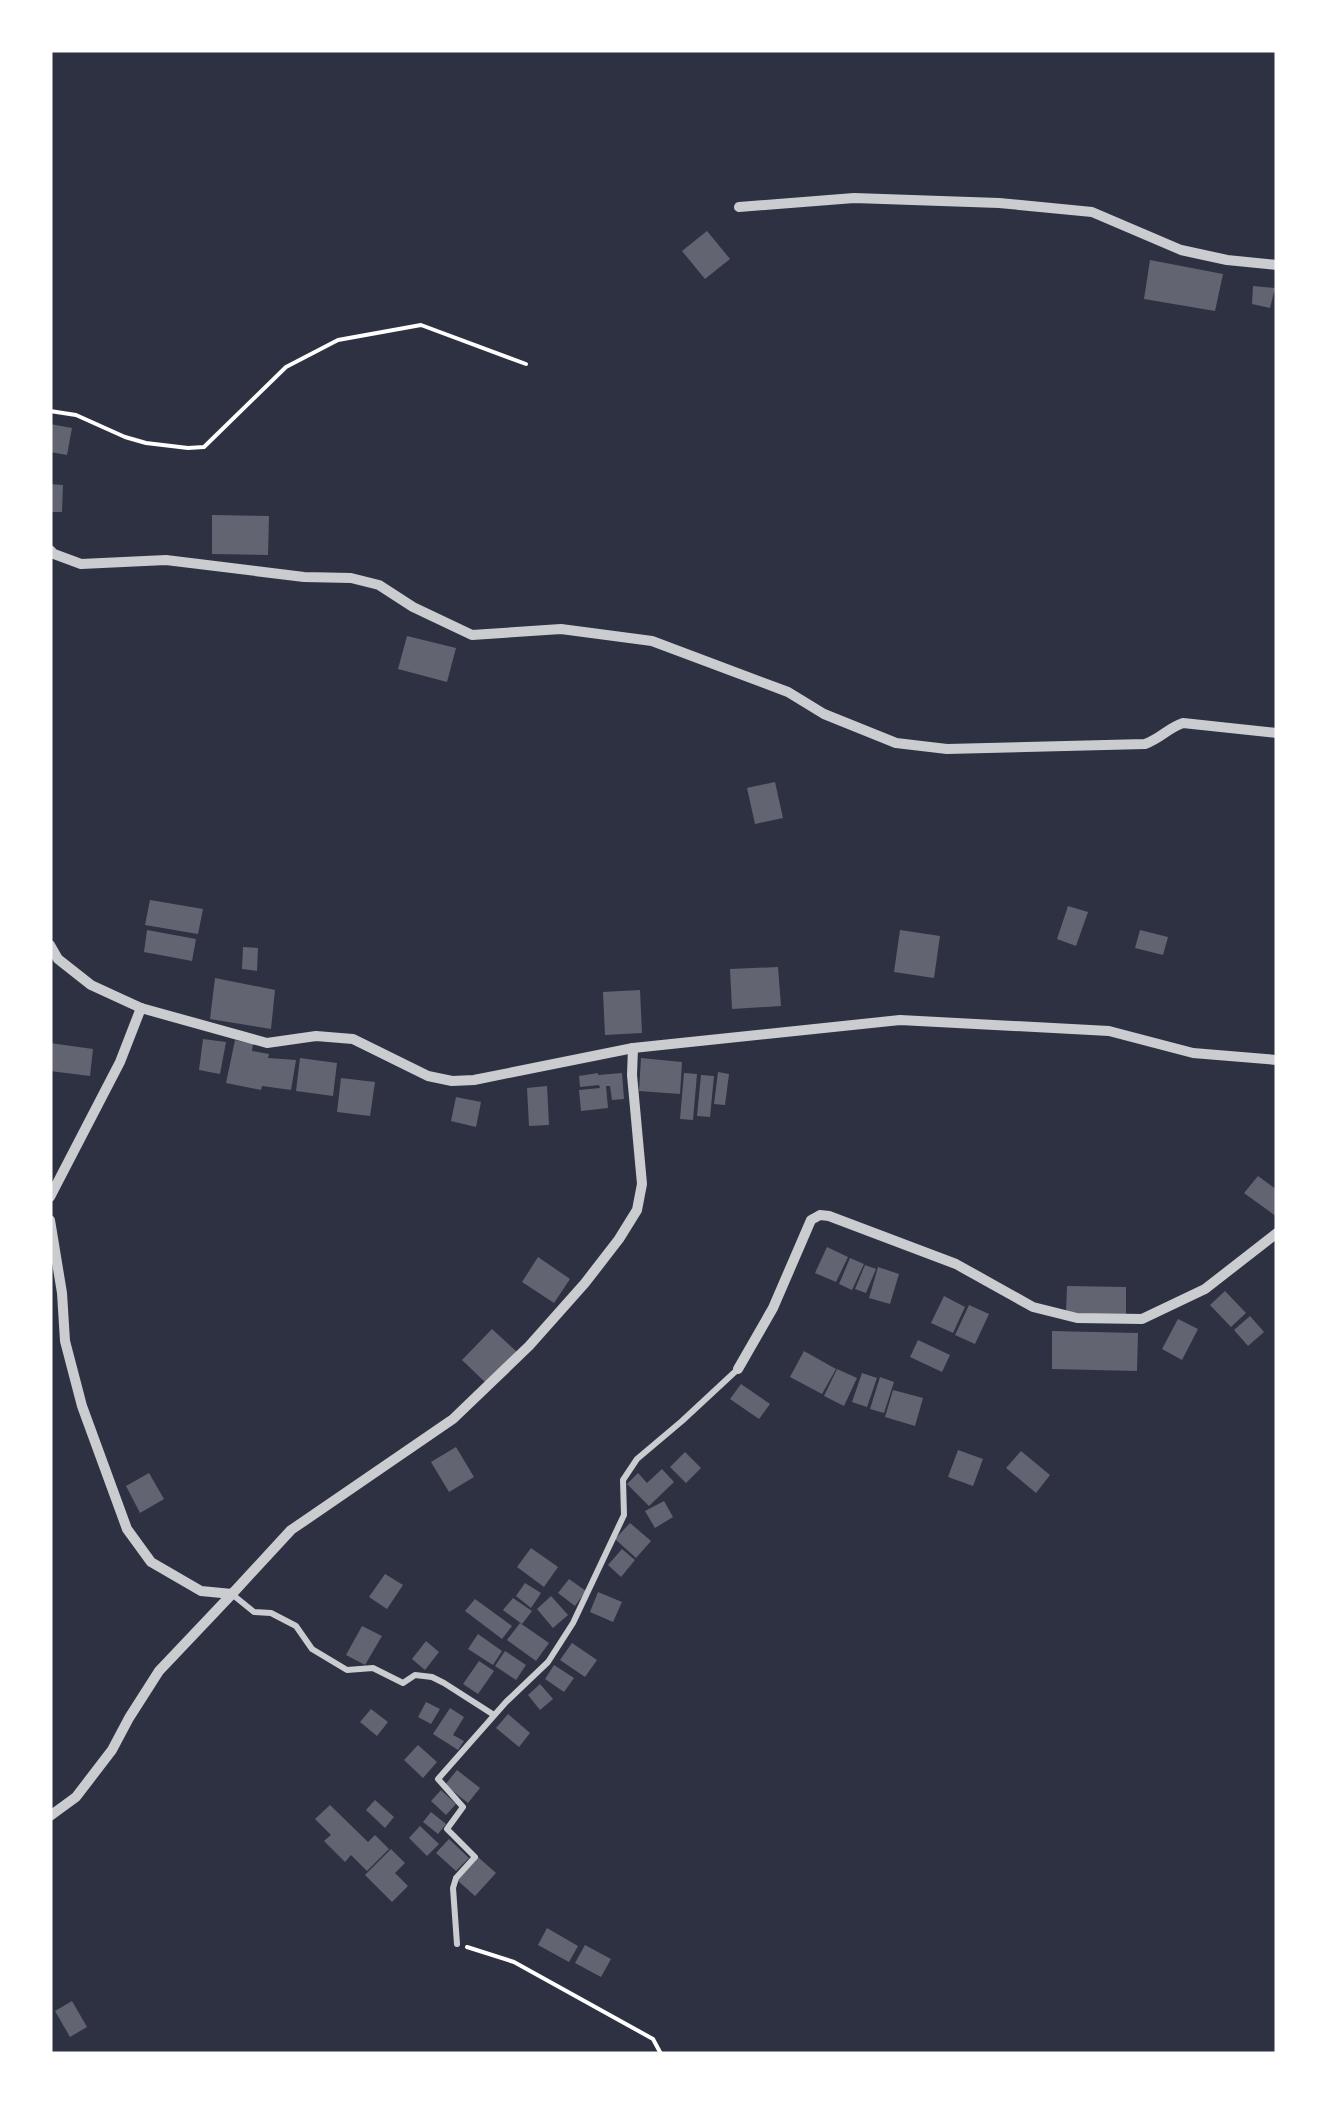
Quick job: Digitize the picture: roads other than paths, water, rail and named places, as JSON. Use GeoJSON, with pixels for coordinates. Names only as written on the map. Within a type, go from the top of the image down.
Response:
{"type":"FeatureCollection","features":[{"type":"Feature","properties":{"kind":"street"},"geometry":{"type":"LineString","coordinates":[[738,207],[854,198],[999,202],[1092,212],[1181,250],[1277,265]]}},
{"type":"Feature","properties":{"kind":"street"},"geometry":{"type":"LineString","coordinates":[[50,550],[80,564],[166,560],[352,578],[378,585],[472,634],[560,629],[652,641],[788,692],[824,714],[896,743],[948,748],[1146,744],[1183,723],[1277,734]]}},
{"type":"Feature","properties":{"kind":"street"},"geometry":{"type":"LineString","coordinates":[[50,944],[58,960],[91,985],[141,1008],[267,1043],[316,1036],[353,1039],[428,1076],[452,1080],[474,1080],[633,1048],[900,1020],[1109,1032],[1193,1053],[1277,1060]]}},
{"type":"Feature","properties":{"kind":"street"},"geometry":{"type":"LineString","coordinates":[[50,1196],[120,1062],[141,1008]]}},
{"type":"Feature","properties":{"kind":"street"},"geometry":{"type":"LineString","coordinates":[[50,1816],[76,1796],[112,1750],[159,1671],[290,1530],[453,1419],[529,1346],[586,1283],[637,1210],[642,1184],[633,1048]]}},
{"type":"Feature","properties":{"kind":"street"},"geometry":{"type":"LineString","coordinates":[[738,1369],[773,1308],[811,1220],[820,1215],[956,1264],[1033,1307],[1077,1318],[1142,1319],[1205,1289],[1277,1233]]}},
{"type":"Feature","properties":{"kind":"street"},"geometry":{"type":"LineString","coordinates":[[50,1220],[62,1293],[64,1341],[82,1406],[127,1528],[151,1562],[201,1590],[232,1594]]}},
{"type":"Feature","properties":{"kind":"lane"},"geometry":{"type":"LineString","coordinates":[[457,1944],[453,1888],[456,1878],[475,1857],[447,1830],[463,1806],[438,1779],[494,1715],[548,1662],[574,1624],[624,1515],[624,1480],[636,1459],[738,1369]]}},
{"type":"Feature","properties":{"kind":"lane"},"geometry":{"type":"LineString","coordinates":[[232,1594],[254,1612],[271,1613],[296,1626],[312,1649],[347,1670],[373,1668],[403,1684],[415,1675],[432,1677],[494,1715]]}}]}
